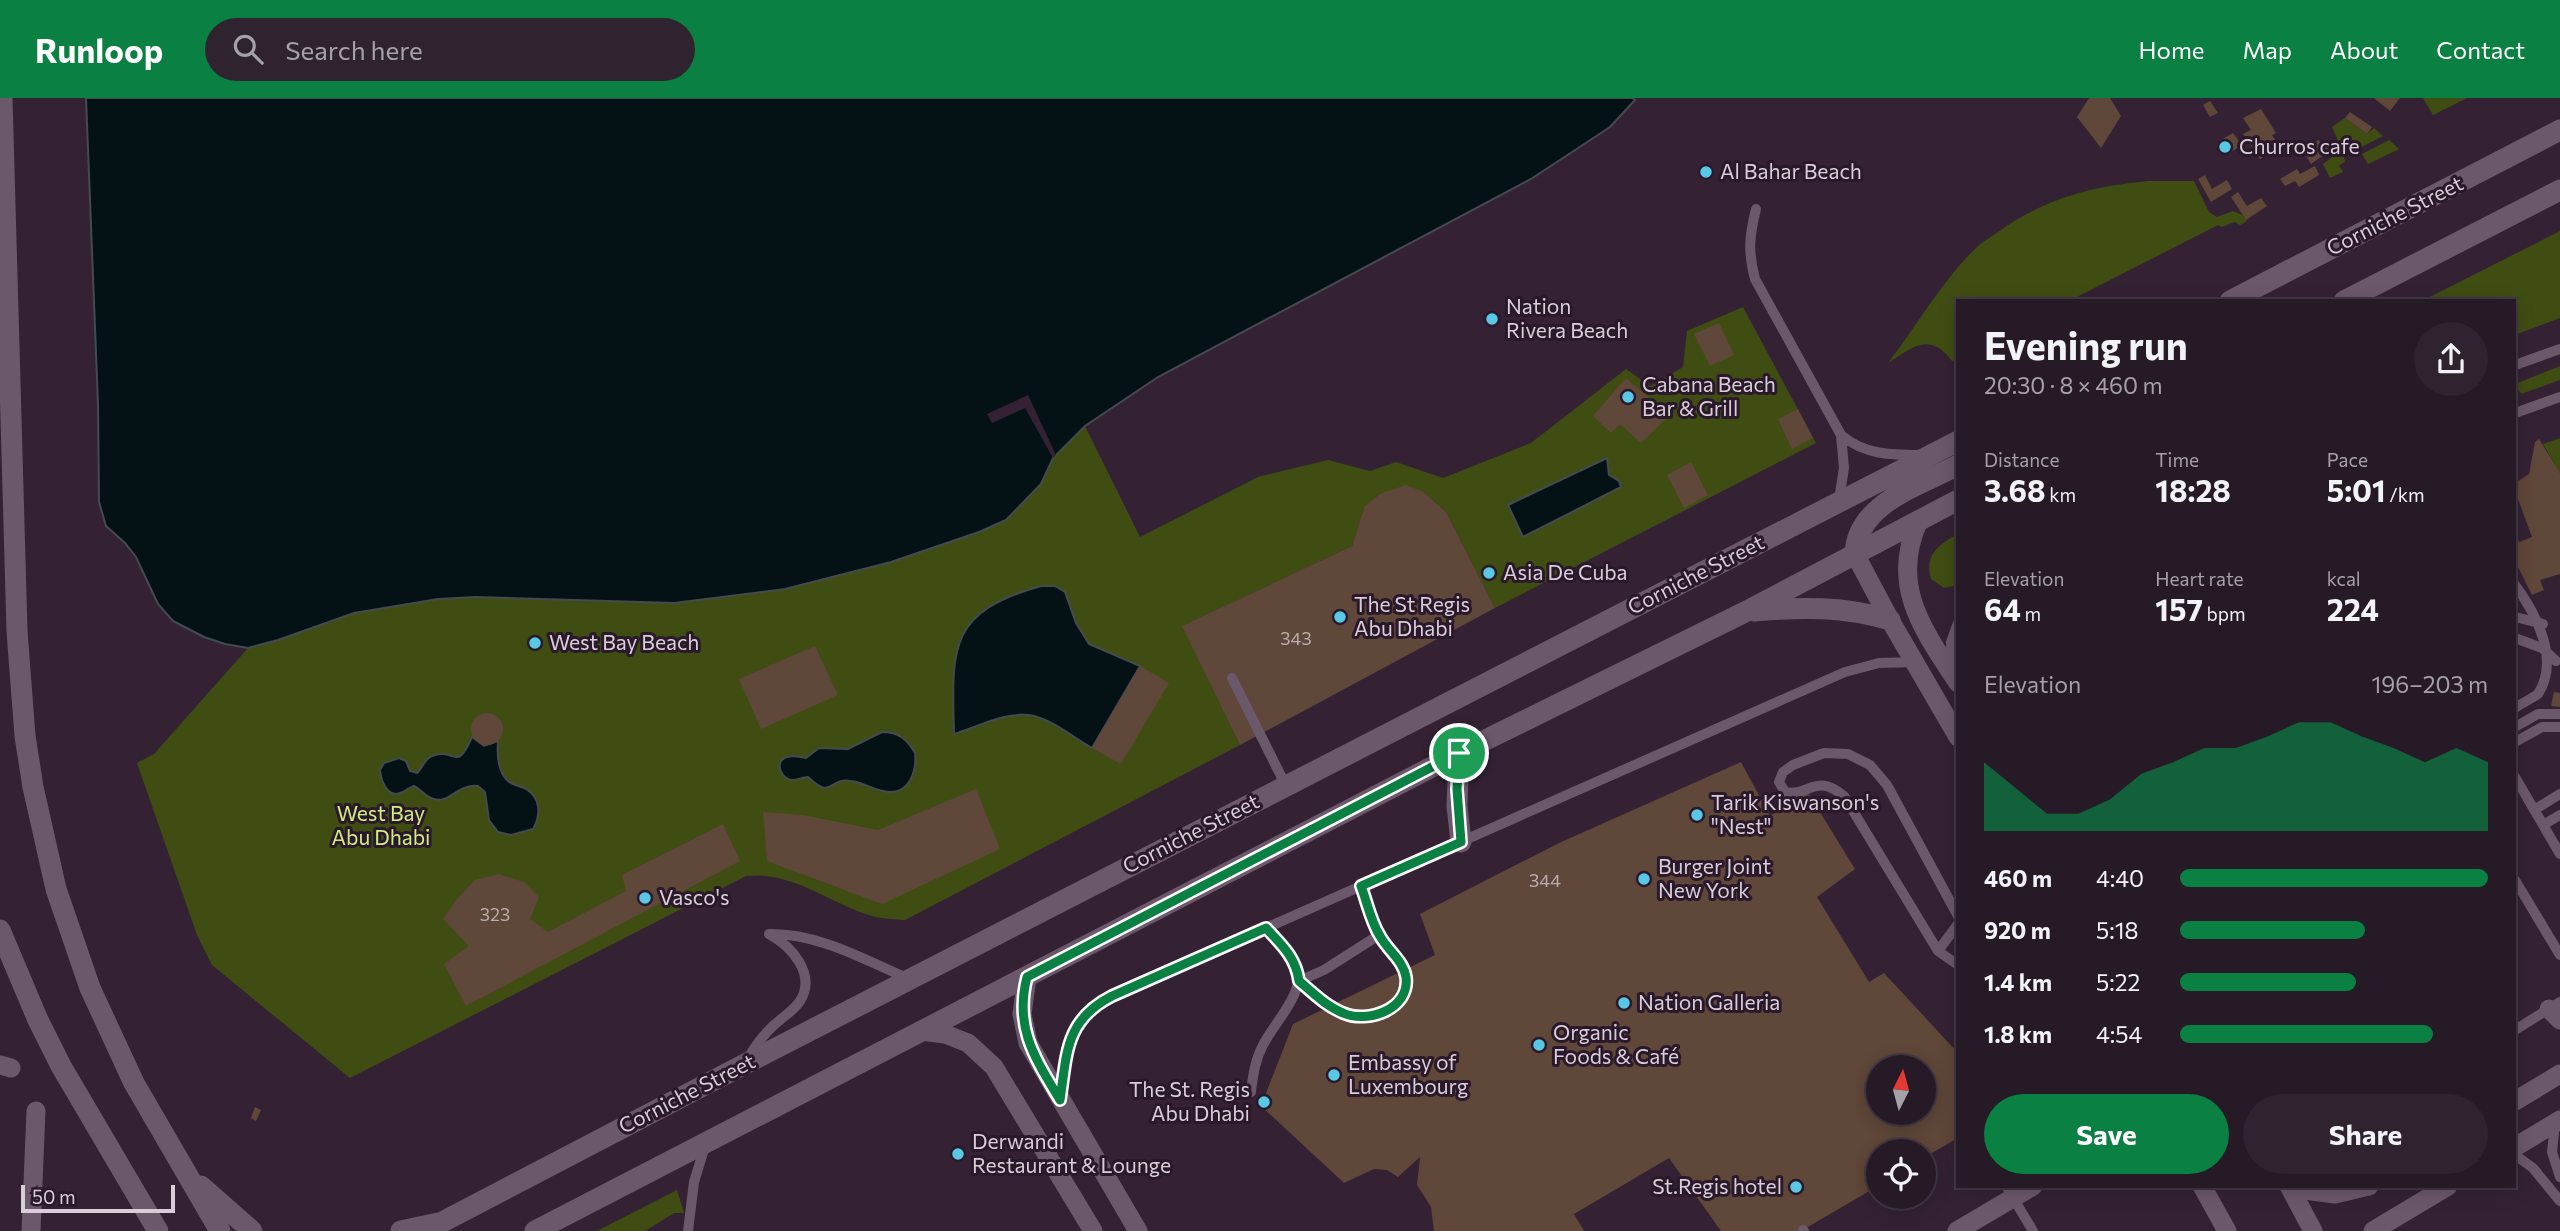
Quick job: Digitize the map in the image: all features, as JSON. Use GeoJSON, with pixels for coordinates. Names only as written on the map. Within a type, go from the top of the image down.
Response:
{"type":"FeatureCollection","features":[{"type":"Feature","properties":{"kind":"main road"},"geometry":{"type":"LineString","coordinates":[[2,98],[17,631],[24,723],[33,787],[56,889],[90,988],[134,1083],[220,1231]]}},
{"type":"Feature","properties":{"kind":"main road","name":"Corniche Street"},"geometry":{"type":"LineString","coordinates":[[2234,299],[2560,130]]}},
{"type":"Feature","properties":{"kind":"main road"},"geometry":{"type":"LineString","coordinates":[[2348,299],[2560,190]]}},
{"type":"Feature","properties":{"kind":"main road","name":"Corniche Street"},"geometry":{"type":"LineString","coordinates":[[401,1231],[433,1227],[909,979],[1956,441]]}},
{"type":"Feature","properties":{"kind":"main road"},"geometry":{"type":"LineString","coordinates":[[1855,554],[1858,534],[1870,514],[1888,501],[1956,466]]}},
{"type":"Feature","properties":{"kind":"main road"},"geometry":{"type":"LineString","coordinates":[[535,1231],[1459,753],[1745,612],[1956,500]]}},
{"type":"Feature","properties":{"kind":"main road"},"geometry":{"type":"LineString","coordinates":[[1745,612],[1837,608],[1890,620]]}},
{"type":"Feature","properties":{"kind":"main road"},"geometry":{"type":"LineString","coordinates":[[1459,753],[1457,798],[1461,842]]}},
{"type":"Feature","properties":{"kind":"main road"},"geometry":{"type":"LineString","coordinates":[[0,930],[38,1020],[61,1066],[158,1231]]}},
{"type":"Feature","properties":{"kind":"main road"},"geometry":{"type":"LineString","coordinates":[[187,1174],[252,1231]]}},
{"type":"Feature","properties":{"kind":"street"},"geometry":{"type":"LineString","coordinates":[[1919,520],[1909,545],[1907,585],[1920,621],[1956,679]]}},
{"type":"Feature","properties":{"kind":"street"},"geometry":{"type":"LineString","coordinates":[[1855,554],[1956,734]]}},
{"type":"Feature","properties":{"kind":"street"},"geometry":{"type":"LineString","coordinates":[[1027,977],[1022,1001],[1024,1029],[1035,1058],[1138,1231]]}},
{"type":"Feature","properties":{"kind":"street"},"geometry":{"type":"LineString","coordinates":[[921,1031],[946,1034],[968,1043],[994,1067],[1093,1231]]}},
{"type":"Feature","properties":{"kind":"street"},"geometry":{"type":"LineString","coordinates":[[2516,1100],[2560,1074]]}},
{"type":"Feature","properties":{"kind":"street"},"geometry":{"type":"LineString","coordinates":[[31,1231],[36,1111]]}},
{"type":"Feature","properties":{"kind":"street"},"geometry":{"type":"LineString","coordinates":[[2516,1146],[2557,1121]]}},
{"type":"Feature","properties":{"kind":"street"},"geometry":{"type":"LineString","coordinates":[[1957,1231],[2009,1193],[2026,1188]]}},
{"type":"Feature","properties":{"kind":"street"},"geometry":{"type":"LineString","coordinates":[[2203,1188],[2227,1231]]}},
{"type":"Feature","properties":{"kind":"street"},"geometry":{"type":"LineString","coordinates":[[2291,1188],[2313,1231]]}},
{"type":"Feature","properties":{"kind":"street"},"geometry":{"type":"LineString","coordinates":[[2296,1188],[2335,1194],[2360,1188]]}},
{"type":"Feature","properties":{"kind":"street"},"geometry":{"type":"LineString","coordinates":[[2373,1231],[2445,1188]]}},
{"type":"Feature","properties":{"kind":"lane"},"geometry":{"type":"LineString","coordinates":[[1756,209],[1749,238],[1755,279],[1841,435],[1844,468],[1839,502]]}},
{"type":"Feature","properties":{"kind":"lane"},"geometry":{"type":"LineString","coordinates":[[2516,365],[2560,349]]}},
{"type":"Feature","properties":{"kind":"lane"},"geometry":{"type":"LineString","coordinates":[[2516,413],[2560,397]]}},
{"type":"Feature","properties":{"kind":"lane"},"geometry":{"type":"LineString","coordinates":[[1841,435],[1868,451],[1888,455],[1929,456]]}},
{"type":"Feature","properties":{"kind":"lane"},"geometry":{"type":"LineString","coordinates":[[2516,707],[2544,688],[2554,671],[2556,661],[2554,642],[2520,597]]}},
{"type":"Feature","properties":{"kind":"lane"},"geometry":{"type":"LineString","coordinates":[[2516,617],[2543,624]]}},
{"type":"Feature","properties":{"kind":"lane"},"geometry":{"type":"LineString","coordinates":[[1956,628],[1951,642],[1956,679]]}},
{"type":"Feature","properties":{"kind":"lane"},"geometry":{"type":"LineString","coordinates":[[2516,638],[2535,644],[2556,661]]}},
{"type":"Feature","properties":{"kind":"lane"},"geometry":{"type":"LineString","coordinates":[[1060,1100],[1069,1045],[1076,1025],[1090,1009],[1112,996],[1845,672],[1879,663],[1915,662]]}},
{"type":"Feature","properties":{"kind":"lane"},"geometry":{"type":"LineString","coordinates":[[1232,678],[1286,786]]}},
{"type":"Feature","properties":{"kind":"lane"},"geometry":{"type":"LineString","coordinates":[[2516,726],[2538,714],[2560,714]]}},
{"type":"Feature","properties":{"kind":"lane"},"geometry":{"type":"LineString","coordinates":[[2516,741],[2542,727],[2560,727]]}},
{"type":"Feature","properties":{"kind":"lane"},"geometry":{"type":"LineString","coordinates":[[1956,912],[1887,785],[1870,765],[1848,754],[1824,753],[1783,772],[1779,782],[1785,792],[1821,785],[1830,786],[1844,796],[1938,951],[1956,964]]}},
{"type":"Feature","properties":{"kind":"lane"},"geometry":{"type":"LineString","coordinates":[[2516,779],[2560,854]]}},
{"type":"Feature","properties":{"kind":"lane"},"geometry":{"type":"LineString","coordinates":[[2534,810],[2560,794]]}},
{"type":"Feature","properties":{"kind":"lane"},"geometry":{"type":"LineString","coordinates":[[2543,825],[2560,815]]}},
{"type":"Feature","properties":{"kind":"lane"},"geometry":{"type":"LineString","coordinates":[[2516,882],[2560,955]]}},
{"type":"Feature","properties":{"kind":"lane"},"geometry":{"type":"LineString","coordinates":[[1299,981],[1330,1007],[1346,1014],[1370,1015],[1391,1008],[1402,998],[1406,987],[1403,966],[1379,935],[1361,886]]}},
{"type":"Feature","properties":{"kind":"lane"},"geometry":{"type":"LineString","coordinates":[[1938,951],[1956,926]]}},
{"type":"Feature","properties":{"kind":"lane"},"geometry":{"type":"LineString","coordinates":[[1251,1092],[1256,1060],[1271,1031],[1282,1018],[1299,981],[1297,967],[1291,955],[1266,928]]}},
{"type":"Feature","properties":{"kind":"lane"},"geometry":{"type":"LineString","coordinates":[[745,1064],[760,1040],[796,1005],[804,993],[804,972],[796,956],[784,943],[769,934],[788,934],[815,940],[909,979]]}},
{"type":"Feature","properties":{"kind":"lane"},"geometry":{"type":"LineString","coordinates":[[1299,981],[1324,970],[1379,935]]}},
{"type":"Feature","properties":{"kind":"lane"},"geometry":{"type":"LineString","coordinates":[[2516,1030],[2556,1011]]}},
{"type":"Feature","properties":{"kind":"lane"},"geometry":{"type":"LineString","coordinates":[[2557,1121],[2552,1149],[2560,1177]]}},
{"type":"Feature","properties":{"kind":"lane"},"geometry":{"type":"LineString","coordinates":[[688,1231],[694,1182],[706,1143]]}},
{"type":"Feature","properties":{"kind":"lane"},"geometry":{"type":"LineString","coordinates":[[2516,1156],[2540,1176],[2560,1201]]}},
{"type":"Feature","properties":{"kind":"lane"},"geometry":{"type":"LineString","coordinates":[[2540,1176],[2555,1167]]}},
{"type":"Feature","properties":{"kind":"lane"},"geometry":{"type":"LineString","coordinates":[[2009,1193],[2033,1231]]}},
{"type":"Feature","properties":{"kind":"green space"},"geometry":{"type":"Polygon","coordinates":[[[2423,98],[2467,98],[2433,115],[2423,98]]]}},
{"type":"Feature","properties":{"kind":"green space"},"geometry":{"type":"Polygon","coordinates":[[[2345,118],[2367,134],[2374,128],[2383,136],[2344,156],[2345,162],[2339,165],[2343,172],[2330,178],[2323,164],[2342,150],[2332,127],[2345,118]]]}},
{"type":"Feature","properties":{"kind":"green space"},"geometry":{"type":"Polygon","coordinates":[[[2389,140],[2399,149],[2368,164],[2362,154],[2389,140]]]}},
{"type":"Feature","properties":{"kind":"green space"},"geometry":{"type":"Polygon","coordinates":[[[2148,181],[2194,181],[2209,212],[2217,217],[2233,211],[2247,221],[2240,225],[2235,222],[2222,227],[2218,225],[2073,299],[1956,299],[1956,359],[1952,361],[1944,352],[1929,344],[1914,347],[1888,363],[1930,303],[1976,248],[2016,220],[2051,203],[2107,187],[2148,181]]]}},
{"type":"Feature","properties":{"kind":"green space"},"geometry":{"type":"Polygon","coordinates":[[[2560,231],[2560,318],[2516,335],[2516,299],[2426,299],[2560,231]]]}},
{"type":"Feature","properties":{"kind":"green space","name":"West Bay Abu Dhabi"},"geometry":{"type":"Polygon","coordinates":[[[1743,307],[1816,443],[1495,608],[1446,512],[1424,492],[1364,507],[1352,546],[1183,626],[1240,745],[905,920],[872,916],[779,878],[746,876],[350,1078],[212,965],[197,935],[137,763],[154,754],[248,648],[354,613],[438,599],[476,597],[674,603],[785,589],[891,562],[1006,520],[1041,484],[1053,458],[1085,426],[1140,537],[1258,477],[1328,460],[1370,471],[1396,462],[1443,478],[1531,443],[1626,369],[1650,386],[1683,367],[1687,331],[1743,307]]]}},
{"type":"Feature","properties":{"kind":"green space"},"geometry":{"type":"Polygon","coordinates":[[[2560,366],[2560,380],[2521,394],[2516,384],[2560,366]]]}},
{"type":"Feature","properties":{"kind":"green space"},"geometry":{"type":"Polygon","coordinates":[[[2560,438],[2560,473],[2543,444],[2560,438]]]}},
{"type":"Feature","properties":{"kind":"green space"},"geometry":{"type":"Polygon","coordinates":[[[1956,535],[1956,585],[1944,588],[1931,579],[1929,571],[1931,557],[1945,542],[1956,535]]]}},
{"type":"Feature","properties":{"kind":"green space"},"geometry":{"type":"Polygon","coordinates":[[[677,1190],[684,1213],[674,1213],[645,1231],[597,1231],[677,1190]]]}},
{"type":"Feature","properties":{"kind":"shaded area"},"geometry":{"type":"Polygon","coordinates":[[[86,98],[1635,100],[1610,127],[1531,179],[1158,377],[1085,426],[1053,458],[1041,484],[1006,520],[979,532],[891,562],[785,589],[674,603],[476,597],[438,599],[354,613],[248,648],[204,637],[173,621],[158,604],[136,557],[106,526],[99,502],[98,404],[86,98]]]}},
{"type":"Feature","properties":{"kind":"shaded area"},"geometry":{"type":"Polygon","coordinates":[[[1607,458],[1609,475],[1619,481],[1621,487],[1523,537],[1508,505],[1607,458]]]}},
{"type":"Feature","properties":{"kind":"shaded area"},"geometry":{"type":"Polygon","coordinates":[[[1041,586],[1055,586],[1065,592],[1076,623],[1089,644],[1140,666],[1092,748],[1034,716],[1004,717],[954,734],[954,679],[956,657],[962,638],[972,622],[987,608],[1010,596],[1041,586]]]}},
{"type":"Feature","properties":{"kind":"shaded area"},"geometry":{"type":"Polygon","coordinates":[[[882,732],[902,737],[915,753],[909,782],[899,790],[883,791],[844,781],[827,788],[808,777],[793,780],[786,778],[780,770],[782,760],[786,757],[806,758],[819,748],[848,749],[882,732]]]}},
{"type":"Feature","properties":{"kind":"shaded area"},"geometry":{"type":"Polygon","coordinates":[[[472,737],[484,746],[498,741],[498,761],[503,775],[511,783],[531,793],[537,802],[538,813],[533,829],[511,835],[498,832],[489,820],[485,792],[478,786],[464,788],[439,800],[429,797],[414,786],[398,794],[386,788],[380,770],[384,763],[399,758],[406,761],[410,771],[417,773],[432,756],[446,754],[458,757],[467,748],[472,737]]]}},
{"type":"Feature","properties":{"kind":"pier"},"geometry":{"type":"Polygon","coordinates":[[[1028,395],[1056,455],[1053,458],[1025,408],[992,423],[987,414],[1028,395]]]}},
{"type":"Feature","properties":{"kind":"building"},"geometry":{"type":"Polygon","coordinates":[[[2089,98],[2110,98],[2121,116],[2101,148],[2077,117],[2089,98]]]}},
{"type":"Feature","properties":{"kind":"building"},"geometry":{"type":"Polygon","coordinates":[[[2374,98],[2400,98],[2390,111],[2374,98]]]}},
{"type":"Feature","properties":{"kind":"building"},"geometry":{"type":"Polygon","coordinates":[[[2210,101],[2218,113],[2210,117],[2203,105],[2210,101]]]}},
{"type":"Feature","properties":{"kind":"building"},"geometry":{"type":"Polygon","coordinates":[[[2261,109],[2276,133],[2272,135],[2279,146],[2260,159],[2243,134],[2251,130],[2243,118],[2261,109]]]}},
{"type":"Feature","properties":{"kind":"building"},"geometry":{"type":"Polygon","coordinates":[[[2350,112],[2372,127],[2367,134],[2345,118],[2350,112]]]}},
{"type":"Feature","properties":{"kind":"building"},"geometry":{"type":"Polygon","coordinates":[[[2233,133],[2242,145],[2228,154],[2219,141],[2233,133]]]}},
{"type":"Feature","properties":{"kind":"building"},"geometry":{"type":"Polygon","coordinates":[[[2319,140],[2322,146],[2330,141],[2334,148],[2311,164],[2302,149],[2319,140]]]}},
{"type":"Feature","properties":{"kind":"building"},"geometry":{"type":"Polygon","coordinates":[[[2315,166],[2319,175],[2299,187],[2295,181],[2285,186],[2280,179],[2297,169],[2300,174],[2315,166]]]}},
{"type":"Feature","properties":{"kind":"building"},"geometry":{"type":"Polygon","coordinates":[[[2205,175],[2212,189],[2227,180],[2232,189],[2211,202],[2198,179],[2205,175]]]}},
{"type":"Feature","properties":{"kind":"building"},"geometry":{"type":"Polygon","coordinates":[[[2238,192],[2247,206],[2261,198],[2267,206],[2246,220],[2231,197],[2238,192]]]}},
{"type":"Feature","properties":{"kind":"building"},"geometry":{"type":"Polygon","coordinates":[[[1719,323],[1734,355],[1710,366],[1694,334],[1719,323]]]}},
{"type":"Feature","properties":{"kind":"building","name":"Cabana Beach Bar & Grill"},"geometry":{"type":"Polygon","coordinates":[[[1626,378],[1669,416],[1641,443],[1620,424],[1611,433],[1593,416],[1626,378]]]}},
{"type":"Feature","properties":{"kind":"building"},"geometry":{"type":"Polygon","coordinates":[[[1798,409],[1813,438],[1792,449],[1778,419],[1798,409]]]}},
{"type":"Feature","properties":{"kind":"building"},"geometry":{"type":"Polygon","coordinates":[[[2539,439],[2560,473],[2560,574],[2540,580],[2544,590],[2532,595],[2516,563],[2516,536],[2519,542],[2532,537],[2516,494],[2516,482],[2529,474],[2535,442],[2539,439]]]}},
{"type":"Feature","properties":{"kind":"building"},"geometry":{"type":"Polygon","coordinates":[[[1691,462],[1708,495],[1684,508],[1667,475],[1691,462]]]}},
{"type":"Feature","properties":{"kind":"building","name":"The St Regis Abu Dhabi"},"geometry":{"type":"Polygon","coordinates":[[[1406,485],[1424,492],[1446,512],[1495,608],[1240,745],[1182,626],[1352,546],[1364,507],[1380,494],[1406,485]]]}},
{"type":"Feature","properties":{"kind":"building"},"geometry":{"type":"Polygon","coordinates":[[[815,646],[838,695],[761,729],[739,679],[815,646]]]}},
{"type":"Feature","properties":{"kind":"building"},"geometry":{"type":"Polygon","coordinates":[[[1140,666],[1169,683],[1121,764],[1092,748],[1140,666]]]}},
{"type":"Feature","properties":{"kind":"building"},"geometry":{"type":"Polygon","coordinates":[[[2554,692],[2560,693],[2560,707],[2551,706],[2554,692]]]}},
{"type":"Feature","properties":{"kind":"building"},"geometry":{"type":"Polygon","coordinates":[[[487,713],[499,717],[503,729],[499,741],[487,745],[475,741],[471,729],[475,717],[487,713]]]}},
{"type":"Feature","properties":{"kind":"building","name":"Nation Galleria"},"geometry":{"type":"Polygon","coordinates":[[[1741,762],[1770,816],[1807,791],[1855,869],[1817,897],[1869,982],[1884,973],[1956,1051],[1956,1139],[1936,1151],[1936,1139],[1866,1139],[1866,1193],[1801,1231],[1721,1231],[1669,1158],[1574,1214],[1584,1231],[1434,1231],[1431,1207],[1417,1185],[1420,1157],[1398,1177],[1387,1170],[1374,1169],[1344,1183],[1261,1106],[1293,1024],[1435,955],[1420,914],[1559,843],[1741,762]]]}},
{"type":"Feature","properties":{"kind":"building"},"geometry":{"type":"Polygon","coordinates":[[[976,789],[1000,849],[882,904],[767,861],[763,812],[803,815],[878,830],[976,789]]]}},
{"type":"Feature","properties":{"kind":"building"},"geometry":{"type":"Polygon","coordinates":[[[723,824],[740,861],[466,1006],[444,964],[469,946],[443,919],[475,880],[499,874],[524,882],[539,897],[530,919],[548,932],[626,891],[622,875],[723,824]]]}},
{"type":"Feature","properties":{"kind":"building"},"geometry":{"type":"Polygon","coordinates":[[[255,1107],[261,1110],[256,1121],[251,1118],[255,1107]]]}},
{"type":"Feature","properties":{"kind":"place","name":"Churros cafe"},"geometry":{"type":"Point","coordinates":[2225,147]}},
{"type":"Feature","properties":{"kind":"place","name":"Al Bahar Beach"},"geometry":{"type":"Point","coordinates":[1706,172]}},
{"type":"Feature","properties":{"kind":"place","name":"Nation Rivera Beach"},"geometry":{"type":"Point","coordinates":[1492,319]}},
{"type":"Feature","properties":{"kind":"place","name":"Cabana Beach Bar & Grill"},"geometry":{"type":"Point","coordinates":[1628,397]}},
{"type":"Feature","properties":{"kind":"place","name":"Asia De Cuba"},"geometry":{"type":"Point","coordinates":[1489,573]}},
{"type":"Feature","properties":{"kind":"place","name":"The St Regis Abu Dhabi"},"geometry":{"type":"Point","coordinates":[1340,617]}},
{"type":"Feature","properties":{"kind":"place","name":"West Bay Beach"},"geometry":{"type":"Point","coordinates":[535,643]}},
{"type":"Feature","properties":{"kind":"place","name":"Tarik Kiswanson's \"Nest\""},"geometry":{"type":"Point","coordinates":[1697,815]}},
{"type":"Feature","properties":{"kind":"place","name":"Burger Joint New York"},"geometry":{"type":"Point","coordinates":[1644,879]}},
{"type":"Feature","properties":{"kind":"place","name":"Vasco's"},"geometry":{"type":"Point","coordinates":[645,898]}},
{"type":"Feature","properties":{"kind":"place","name":"Nation Galleria"},"geometry":{"type":"Point","coordinates":[1624,1003]}},
{"type":"Feature","properties":{"kind":"place","name":"Organic Foods & Café"},"geometry":{"type":"Point","coordinates":[1539,1045]}},
{"type":"Feature","properties":{"kind":"place","name":"Embassy of Luxembourg"},"geometry":{"type":"Point","coordinates":[1334,1075]}},
{"type":"Feature","properties":{"kind":"place","name":"The St. Regis Abu Dhabi"},"geometry":{"type":"Point","coordinates":[1264,1102]}},
{"type":"Feature","properties":{"kind":"place","name":"Derwandi Restaurant & Lounge"},"geometry":{"type":"Point","coordinates":[958,1154]}},
{"type":"Feature","properties":{"kind":"place","name":"St.Regis hotel"},"geometry":{"type":"Point","coordinates":[1796,1187]}},
{"type":"Feature","properties":{"kind":"route"},"geometry":{"type":"LineString","coordinates":[[1459,753],[1457,789],[1461,842],[1361,886],[1379,935],[1403,966],[1406,987],[1397,1003],[1380,1013],[1356,1016],[1330,1007],[1299,981],[1297,967],[1291,955],[1266,928],[1112,996],[1090,1009],[1076,1025],[1072,1035],[1060,1100],[1028,1044],[1022,1014],[1027,977],[1459,753]]}}]}
